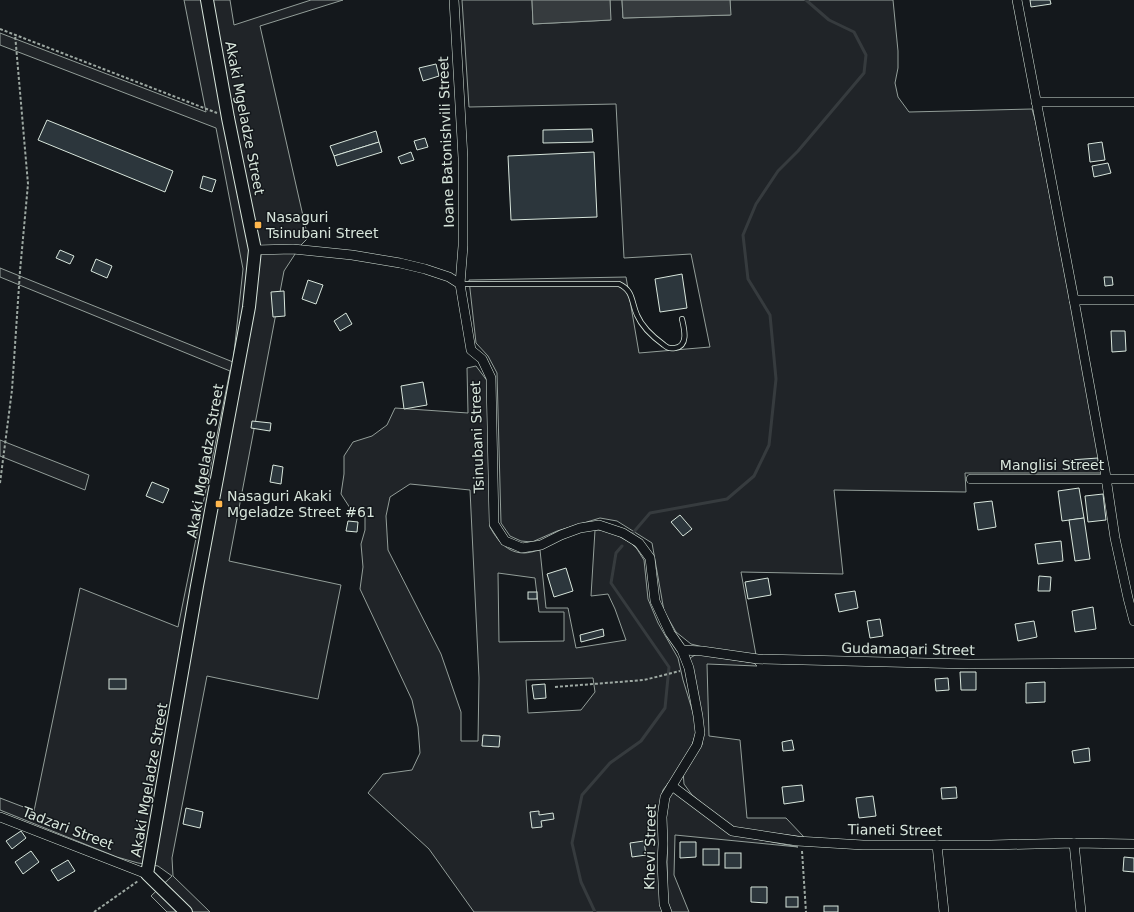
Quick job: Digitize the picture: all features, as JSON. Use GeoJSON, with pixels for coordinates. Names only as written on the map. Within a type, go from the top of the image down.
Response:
{"type":"FeatureCollection","features":[{"type":"Feature","properties":{"kind":"street","name":"Akaki Mgeladze Street"},"geometry":{"type":"LineString","coordinates":[[186,912],[147,874],[197,586],[249,307],[255,250],[228,118],[207,0]]}},
{"type":"Feature","properties":{"kind":"street","name":"Ioane Batonishvili Street"},"geometry":{"type":"LineString","coordinates":[[454,0],[463,158],[463,246],[460,284]]}},
{"type":"Feature","properties":{"kind":"street"},"geometry":{"type":"LineString","coordinates":[[1017,0],[1074,300],[1115,538],[1134,621]]}},
{"type":"Feature","properties":{"kind":"street"},"geometry":{"type":"LineString","coordinates":[[1036,102],[1134,102]]}},
{"type":"Feature","properties":{"kind":"street"},"geometry":{"type":"LineString","coordinates":[[255,250],[293,249],[352,255],[425,269],[450,277],[460,284]]}},
{"type":"Feature","properties":{"kind":"street","name":"Tsinubani Street"},"geometry":{"type":"LineString","coordinates":[[460,284],[471,350],[482,358],[491,378],[494,524],[505,541],[522,548],[541,544],[580,528],[599,525],[623,533],[639,543],[650,558],[655,601],[670,633],[682,650]]}},
{"type":"Feature","properties":{"kind":"street"},"geometry":{"type":"LineString","coordinates":[[1074,300],[1134,300]]}},
{"type":"Feature","properties":{"kind":"street","name":"Manglisi Street"},"geometry":{"type":"LineString","coordinates":[[971,479],[1134,479]]}},
{"type":"Feature","properties":{"kind":"street","name":"Gudamaqari Street"},"geometry":{"type":"LineString","coordinates":[[682,650],[702,651],[758,659],[968,664],[1134,663]]}},
{"type":"Feature","properties":{"kind":"street","name":"Khevi Street"},"geometry":{"type":"LineString","coordinates":[[667,912],[664,904],[662,862],[662,817],[665,797],[697,745],[700,733],[689,668],[682,650]]}},
{"type":"Feature","properties":{"kind":"street","name":"Tianeti Street"},"geometry":{"type":"LineString","coordinates":[[672,786],[732,831],[802,841],[863,845],[991,845],[1074,843],[1134,844]]}},
{"type":"Feature","properties":{"kind":"street","name":"Tadzari Street"},"geometry":{"type":"LineString","coordinates":[[0,817],[147,874]]}},
{"type":"Feature","properties":{"kind":"street"},"geometry":{"type":"LineString","coordinates":[[1074,843],[1081,912]]}},
{"type":"Feature","properties":{"kind":"street"},"geometry":{"type":"LineString","coordinates":[[937,845],[944,912]]}},
{"type":"Feature","properties":{"kind":"lane"},"geometry":{"type":"LineString","coordinates":[[460,284],[619,284],[625,287],[631,296],[636,314],[642,324],[654,338],[671,349],[679,348],[683,342],[685,335],[682,319]]}},
{"type":"Feature","properties":{"kind":"path"},"geometry":{"type":"LineString","coordinates":[[0,29],[228,118]]}},
{"type":"Feature","properties":{"kind":"path"},"geometry":{"type":"LineString","coordinates":[[0,483],[12,390],[20,271],[28,184],[15,34]]}},
{"type":"Feature","properties":{"kind":"path"},"geometry":{"type":"LineString","coordinates":[[555,687],[644,680],[689,668]]}},
{"type":"Feature","properties":{"kind":"path"},"geometry":{"type":"LineString","coordinates":[[802,841],[806,912]]}},
{"type":"Feature","properties":{"kind":"path"},"geometry":{"type":"LineString","coordinates":[[94,912],[147,874]]}},
{"type":"Feature","properties":{"kind":"shaded area"},"geometry":{"type":"Polygon","coordinates":[[[184,0],[230,0],[234,25],[311,0],[343,0],[260,26],[308,238],[301,245],[284,271],[229,561],[341,585],[318,699],[207,676],[172,858],[173,876],[210,912],[167,912],[151,896],[172,876],[158,866],[138,863],[117,857],[0,810],[0,798],[34,811],[80,588],[178,627],[230,371],[0,277],[0,268],[233,362],[243,269],[216,128],[0,45],[0,33],[206,112],[184,0]]]}},
{"type":"Feature","properties":{"kind":"shaded area"},"geometry":{"type":"Polygon","coordinates":[[[462,0],[532,0],[533,24],[610,20],[610,0],[622,0],[623,18],[730,15],[730,0],[893,0],[898,51],[898,68],[895,83],[898,97],[909,112],[1032,109],[1036,123],[1103,473],[965,473],[966,492],[834,490],[843,574],[741,572],[756,655],[707,648],[691,644],[676,632],[664,611],[652,543],[617,521],[600,518],[557,531],[532,542],[521,541],[510,536],[501,523],[497,373],[488,356],[476,343],[469,280],[626,277],[639,353],[710,347],[691,254],[624,258],[616,104],[469,107],[462,0]]]}},
{"type":"Feature","properties":{"kind":"shaded area"},"geometry":{"type":"Polygon","coordinates":[[[532,0],[610,0],[611,20],[533,24],[532,0]]]}},
{"type":"Feature","properties":{"kind":"shaded area"},"geometry":{"type":"Polygon","coordinates":[[[622,0],[730,0],[731,15],[623,18],[622,0]]]}},
{"type":"Feature","properties":{"kind":"shaded area"},"geometry":{"type":"Polygon","coordinates":[[[476,366],[488,382],[490,527],[499,541],[512,551],[524,553],[540,550],[546,608],[568,608],[576,648],[626,640],[608,594],[591,596],[595,530],[602,530],[615,534],[631,543],[644,560],[648,599],[658,623],[678,658],[695,719],[696,733],[691,748],[676,773],[663,790],[659,806],[663,912],[474,912],[429,849],[368,793],[383,774],[412,770],[420,753],[418,727],[412,700],[360,589],[363,567],[361,544],[365,530],[365,514],[350,508],[341,494],[344,474],[344,456],[353,442],[372,436],[387,425],[395,408],[468,413],[467,368],[476,366]],[[410,484],[390,497],[386,516],[388,550],[441,654],[461,712],[461,741],[478,741],[479,678],[470,490],[410,484]],[[498,573],[499,642],[564,641],[564,612],[539,612],[535,578],[498,573]],[[593,678],[526,680],[528,713],[581,710],[595,692],[593,678]]]}},
{"type":"Feature","properties":{"kind":"shaded area"},"geometry":{"type":"Polygon","coordinates":[[[0,440],[89,475],[85,490],[0,456],[0,440]]]}},
{"type":"Feature","properties":{"kind":"shaded area"},"geometry":{"type":"Polygon","coordinates":[[[697,654],[754,663],[757,666],[707,664],[709,736],[740,740],[747,818],[786,818],[804,837],[732,828],[692,795],[684,784],[683,771],[702,745],[703,730],[689,663],[690,658],[697,654]]]}},
{"type":"Feature","properties":{"kind":"shaded area"},"geometry":{"type":"Polygon","coordinates":[[[673,791],[730,834],[798,847],[675,835],[674,875],[689,912],[671,912],[667,904],[667,842],[665,818],[668,799],[673,791]]]}},
{"type":"Feature","properties":{"kind":"building"},"geometry":{"type":"Polygon","coordinates":[[[1030,0],[1050,0],[1051,4],[1031,7],[1030,0]]]}},
{"type":"Feature","properties":{"kind":"building"},"geometry":{"type":"Polygon","coordinates":[[[436,64],[439,76],[423,81],[419,68],[436,64]]]}},
{"type":"Feature","properties":{"kind":"building"},"geometry":{"type":"Polygon","coordinates":[[[47,120],[173,171],[165,192],[38,140],[47,120]]]}},
{"type":"Feature","properties":{"kind":"building"},"geometry":{"type":"Polygon","coordinates":[[[592,129],[593,142],[543,143],[543,130],[592,129]]]}},
{"type":"Feature","properties":{"kind":"building"},"geometry":{"type":"Polygon","coordinates":[[[376,131],[379,142],[334,156],[330,146],[376,131]]]}},
{"type":"Feature","properties":{"kind":"building"},"geometry":{"type":"Polygon","coordinates":[[[425,138],[428,147],[417,150],[414,141],[425,138]]]}},
{"type":"Feature","properties":{"kind":"building"},"geometry":{"type":"Polygon","coordinates":[[[379,142],[382,152],[337,166],[334,156],[379,142]]]}},
{"type":"Feature","properties":{"kind":"building"},"geometry":{"type":"Polygon","coordinates":[[[1102,142],[1105,160],[1090,162],[1088,144],[1102,142]]]}},
{"type":"Feature","properties":{"kind":"building"},"geometry":{"type":"Polygon","coordinates":[[[411,152],[414,160],[401,164],[398,157],[411,152]]]}},
{"type":"Feature","properties":{"kind":"building"},"geometry":{"type":"Polygon","coordinates":[[[594,152],[597,217],[511,220],[508,156],[594,152]]]}},
{"type":"Feature","properties":{"kind":"building"},"geometry":{"type":"Polygon","coordinates":[[[1108,163],[1111,173],[1094,177],[1092,166],[1108,163]]]}},
{"type":"Feature","properties":{"kind":"building"},"geometry":{"type":"Polygon","coordinates":[[[203,176],[216,180],[212,192],[200,188],[203,176]]]}},
{"type":"Feature","properties":{"kind":"building"},"geometry":{"type":"Polygon","coordinates":[[[60,250],[74,256],[70,264],[56,258],[60,250]]]}},
{"type":"Feature","properties":{"kind":"building"},"geometry":{"type":"Polygon","coordinates":[[[96,259],[112,266],[107,278],[91,271],[96,259]]]}},
{"type":"Feature","properties":{"kind":"building"},"geometry":{"type":"Polygon","coordinates":[[[682,274],[687,308],[660,312],[655,279],[682,274]]]}},
{"type":"Feature","properties":{"kind":"building"},"geometry":{"type":"Polygon","coordinates":[[[1104,277],[1112,277],[1113,285],[1105,286],[1104,277]]]}},
{"type":"Feature","properties":{"kind":"building"},"geometry":{"type":"Polygon","coordinates":[[[308,280],[323,285],[316,304],[302,299],[308,280]]]}},
{"type":"Feature","properties":{"kind":"building"},"geometry":{"type":"Polygon","coordinates":[[[284,291],[285,316],[273,317],[271,292],[284,291]]]}},
{"type":"Feature","properties":{"kind":"building"},"geometry":{"type":"Polygon","coordinates":[[[346,313],[352,324],[340,331],[334,321],[346,313]]]}},
{"type":"Feature","properties":{"kind":"building"},"geometry":{"type":"Polygon","coordinates":[[[1111,331],[1125,331],[1126,351],[1112,352],[1111,331]]]}},
{"type":"Feature","properties":{"kind":"building"},"geometry":{"type":"Polygon","coordinates":[[[423,382],[427,405],[404,409],[401,386],[423,382]]]}},
{"type":"Feature","properties":{"kind":"building"},"geometry":{"type":"Polygon","coordinates":[[[252,421],[271,423],[270,431],[251,428],[252,421]]]}},
{"type":"Feature","properties":{"kind":"building"},"geometry":{"type":"Polygon","coordinates":[[[1098,458],[1098,466],[1070,468],[1070,460],[1098,458]]]}},
{"type":"Feature","properties":{"kind":"building"},"geometry":{"type":"Polygon","coordinates":[[[273,465],[283,467],[281,484],[270,482],[273,465]]]}},
{"type":"Feature","properties":{"kind":"building"},"geometry":{"type":"Polygon","coordinates":[[[152,482],[169,489],[163,503],[146,496],[152,482]]]}},
{"type":"Feature","properties":{"kind":"building"},"geometry":{"type":"Polygon","coordinates":[[[1079,488],[1084,518],[1062,521],[1058,491],[1079,488]]]}},
{"type":"Feature","properties":{"kind":"building"},"geometry":{"type":"Polygon","coordinates":[[[1103,494],[1106,520],[1088,522],[1085,496],[1103,494]]]}},
{"type":"Feature","properties":{"kind":"building"},"geometry":{"type":"Polygon","coordinates":[[[992,501],[996,527],[978,530],[974,503],[992,501]]]}},
{"type":"Feature","properties":{"kind":"building"},"geometry":{"type":"Polygon","coordinates":[[[680,515],[692,529],[683,536],[671,522],[680,515]]]}},
{"type":"Feature","properties":{"kind":"building"},"geometry":{"type":"Polygon","coordinates":[[[1084,518],[1090,559],[1075,561],[1069,520],[1084,518]]]}},
{"type":"Feature","properties":{"kind":"building"},"geometry":{"type":"Polygon","coordinates":[[[348,521],[358,522],[357,532],[346,531],[348,521]]]}},
{"type":"Feature","properties":{"kind":"building"},"geometry":{"type":"Polygon","coordinates":[[[1061,541],[1063,561],[1038,564],[1035,544],[1061,541]]]}},
{"type":"Feature","properties":{"kind":"building"},"geometry":{"type":"Polygon","coordinates":[[[566,568],[573,591],[554,597],[547,574],[566,568]]]}},
{"type":"Feature","properties":{"kind":"building"},"geometry":{"type":"Polygon","coordinates":[[[1039,576],[1051,577],[1050,591],[1038,591],[1039,576]]]}},
{"type":"Feature","properties":{"kind":"building"},"geometry":{"type":"Polygon","coordinates":[[[768,578],[771,595],[748,599],[745,582],[768,578]]]}},
{"type":"Feature","properties":{"kind":"building"},"geometry":{"type":"Polygon","coordinates":[[[855,591],[858,608],[839,612],[835,594],[855,591]]]}},
{"type":"Feature","properties":{"kind":"building"},"geometry":{"type":"Polygon","coordinates":[[[528,592],[537,592],[537,599],[528,599],[528,592]]]}},
{"type":"Feature","properties":{"kind":"building"},"geometry":{"type":"Polygon","coordinates":[[[1093,607],[1096,629],[1075,632],[1072,611],[1093,607]]]}},
{"type":"Feature","properties":{"kind":"building"},"geometry":{"type":"Polygon","coordinates":[[[880,619],[883,636],[870,638],[867,621],[880,619]]]}},
{"type":"Feature","properties":{"kind":"building"},"geometry":{"type":"Polygon","coordinates":[[[1034,621],[1037,637],[1018,641],[1015,624],[1034,621]]]}},
{"type":"Feature","properties":{"kind":"building"},"geometry":{"type":"Polygon","coordinates":[[[603,629],[604,636],[581,642],[580,635],[603,629]]]}},
{"type":"Feature","properties":{"kind":"building"},"geometry":{"type":"Polygon","coordinates":[[[960,672],[976,672],[976,690],[961,690],[960,672]]]}},
{"type":"Feature","properties":{"kind":"building"},"geometry":{"type":"Polygon","coordinates":[[[948,678],[949,690],[936,691],[935,679],[948,678]]]}},
{"type":"Feature","properties":{"kind":"building"},"geometry":{"type":"Polygon","coordinates":[[[109,679],[126,679],[126,689],[109,689],[109,679]]]}},
{"type":"Feature","properties":{"kind":"building"},"geometry":{"type":"Polygon","coordinates":[[[1045,682],[1045,702],[1026,703],[1026,683],[1045,682]]]}},
{"type":"Feature","properties":{"kind":"building"},"geometry":{"type":"Polygon","coordinates":[[[545,684],[546,698],[534,699],[532,685],[545,684]]]}},
{"type":"Feature","properties":{"kind":"building"},"geometry":{"type":"Polygon","coordinates":[[[483,735],[500,736],[499,747],[482,746],[483,735]]]}},
{"type":"Feature","properties":{"kind":"building"},"geometry":{"type":"Polygon","coordinates":[[[792,740],[794,750],[783,751],[782,742],[792,740]]]}},
{"type":"Feature","properties":{"kind":"building"},"geometry":{"type":"Polygon","coordinates":[[[1089,748],[1090,761],[1074,763],[1072,751],[1089,748]]]}},
{"type":"Feature","properties":{"kind":"building"},"geometry":{"type":"Polygon","coordinates":[[[802,785],[804,801],[784,804],[782,787],[802,785]]]}},
{"type":"Feature","properties":{"kind":"building"},"geometry":{"type":"Polygon","coordinates":[[[956,787],[957,798],[942,799],[941,788],[956,787]]]}},
{"type":"Feature","properties":{"kind":"building"},"geometry":{"type":"Polygon","coordinates":[[[873,796],[876,816],[859,818],[856,798],[873,796]]]}},
{"type":"Feature","properties":{"kind":"building"},"geometry":{"type":"Polygon","coordinates":[[[186,808],[203,812],[200,828],[183,824],[186,808]]]}},
{"type":"Feature","properties":{"kind":"building"},"geometry":{"type":"Polygon","coordinates":[[[539,811],[539,815],[553,813],[554,819],[541,821],[542,827],[532,828],[530,812],[539,811]]]}},
{"type":"Feature","properties":{"kind":"building"},"geometry":{"type":"Polygon","coordinates":[[[21,831],[26,838],[12,849],[6,841],[21,831]]]}},
{"type":"Feature","properties":{"kind":"building"},"geometry":{"type":"Polygon","coordinates":[[[644,841],[646,855],[632,857],[630,843],[644,841]]]}},
{"type":"Feature","properties":{"kind":"building"},"geometry":{"type":"Polygon","coordinates":[[[680,842],[696,842],[696,857],[680,858],[680,842]]]}},
{"type":"Feature","properties":{"kind":"building"},"geometry":{"type":"Polygon","coordinates":[[[703,849],[719,849],[719,865],[703,865],[703,849]]]}},
{"type":"Feature","properties":{"kind":"building"},"geometry":{"type":"Polygon","coordinates":[[[31,851],[39,862],[23,874],[15,862],[31,851]]]}},
{"type":"Feature","properties":{"kind":"building"},"geometry":{"type":"Polygon","coordinates":[[[725,853],[741,853],[741,868],[725,868],[725,853]]]}},
{"type":"Feature","properties":{"kind":"building"},"geometry":{"type":"Polygon","coordinates":[[[1124,857],[1134,858],[1134,872],[1123,871],[1124,857]]]}},
{"type":"Feature","properties":{"kind":"building"},"geometry":{"type":"Polygon","coordinates":[[[68,860],[75,871],[58,881],[51,870],[68,860]]]}},
{"type":"Feature","properties":{"kind":"building"},"geometry":{"type":"Polygon","coordinates":[[[751,887],[767,887],[767,903],[751,902],[751,887]]]}},
{"type":"Feature","properties":{"kind":"building"},"geometry":{"type":"Polygon","coordinates":[[[786,897],[798,897],[798,907],[786,907],[786,897]]]}},
{"type":"Feature","properties":{"kind":"building"},"geometry":{"type":"Polygon","coordinates":[[[824,906],[838,906],[838,912],[824,912],[824,906]]]}},
{"type":"Feature","properties":{"kind":"waterway"},"geometry":{"type":"LineString","coordinates":[[632,534],[650,513],[727,499],[754,476],[769,445],[776,379],[770,315],[748,279],[743,235],[756,204],[778,171],[798,151],[864,73],[866,55],[854,32],[829,20],[806,0]]}},
{"type":"Feature","properties":{"kind":"waterway"},"geometry":{"type":"LineString","coordinates":[[595,912],[581,882],[572,843],[582,795],[610,763],[641,741],[665,708],[669,667],[611,583],[616,553],[622,546]]}},
{"type":"Feature","properties":{"kind":"place","name":"Nasaguri Tsinubani Street"},"geometry":{"type":"Point","coordinates":[258,225]}},
{"type":"Feature","properties":{"kind":"place","name":"Nasaguri Akaki Mgeladze Street #61"},"geometry":{"type":"Point","coordinates":[219,504]}}]}
